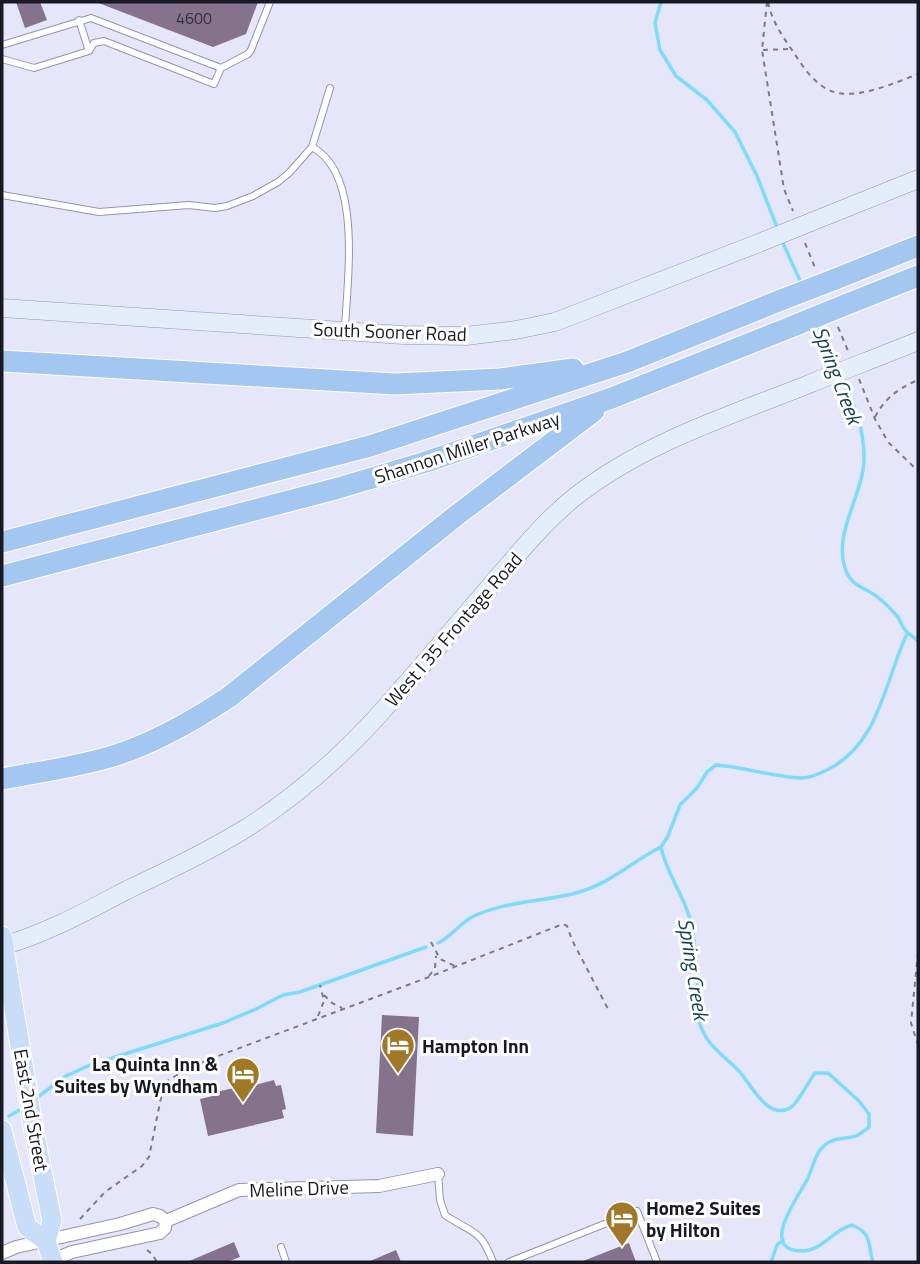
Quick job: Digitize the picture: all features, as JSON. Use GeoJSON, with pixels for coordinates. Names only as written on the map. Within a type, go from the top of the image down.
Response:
{"type":"FeatureCollection","features":[{"type":"Feature","properties":{"kind":"highway","name":"Shannon Miller Parkway"},"geometry":{"type":"LineString","coordinates":[[2,542],[370,446],[627,362],[826,279],[918,246]]}},
{"type":"Feature","properties":{"kind":"highway","name":"Shannon Miller Parkway"},"geometry":{"type":"LineString","coordinates":[[2,576],[335,489],[439,458],[609,399],[791,327],[839,311],[918,276]]}},
{"type":"Feature","properties":{"kind":"highway"},"geometry":{"type":"LineString","coordinates":[[2,361],[395,384],[500,379],[627,362]]}},
{"type":"Feature","properties":{"kind":"highway"},"geometry":{"type":"LineString","coordinates":[[2,779],[113,756],[168,734],[196,719],[239,690],[609,399]]}},
{"type":"Feature","properties":{"kind":"main road","name":"East 2nd Street"},"geometry":{"type":"LineString","coordinates":[[2,943],[52,1221],[46,1241],[51,1262]]}},
{"type":"Feature","properties":{"kind":"main road","name":"East 2nd Street"},"geometry":{"type":"LineString","coordinates":[[2,1130],[27,1227],[46,1241]]}},
{"type":"Feature","properties":{"kind":"street","name":"South Sooner Road"},"geometry":{"type":"LineString","coordinates":[[2,308],[403,335],[466,336],[516,330],[593,309],[918,179]]}},
{"type":"Feature","properties":{"kind":"street","name":"West I 35 Frontage Road"},"geometry":{"type":"LineString","coordinates":[[2,943],[24,940],[99,905],[212,847],[276,808],[348,747],[384,709],[546,523],[609,472],[678,436],[814,382],[857,358],[918,341]]}},
{"type":"Feature","properties":{"kind":"street","name":"Meline Drive"},"geometry":{"type":"LineString","coordinates":[[166,1221],[239,1190],[379,1186],[438,1174]]}},
{"type":"Feature","properties":{"kind":"street","name":"Meline Drive"},"geometry":{"type":"LineString","coordinates":[[2,1253],[16,1247],[132,1222],[153,1214],[166,1221]]}},
{"type":"Feature","properties":{"kind":"street","name":"Meline Drive"},"geometry":{"type":"LineString","coordinates":[[51,1262],[72,1252],[160,1233],[165,1228],[166,1221]]}},
{"type":"Feature","properties":{"kind":"lane"},"geometry":{"type":"LineString","coordinates":[[2,59],[34,68],[89,51],[94,43],[99,41],[214,84],[221,68],[251,50],[270,2]]}},
{"type":"Feature","properties":{"kind":"lane"},"geometry":{"type":"LineString","coordinates":[[2,45],[91,18],[221,68]]}},
{"type":"Feature","properties":{"kind":"lane"},"geometry":{"type":"LineString","coordinates":[[79,20],[89,51]]}},
{"type":"Feature","properties":{"kind":"lane"},"geometry":{"type":"LineString","coordinates":[[135,53],[141,37]]}},
{"type":"Feature","properties":{"kind":"lane"},"geometry":{"type":"LineString","coordinates":[[2,195],[99,212],[188,205],[215,208],[239,202],[266,189],[289,173],[312,147],[330,88]]}},
{"type":"Feature","properties":{"kind":"lane"},"geometry":{"type":"LineString","coordinates":[[312,147],[323,155],[332,167],[343,189],[348,224],[344,331]]}},
{"type":"Feature","properties":{"kind":"lane"},"geometry":{"type":"LineString","coordinates":[[438,1174],[440,1200],[445,1215],[476,1233],[485,1242],[493,1262]]}},
{"type":"Feature","properties":{"kind":"lane"},"geometry":{"type":"LineString","coordinates":[[509,1262],[637,1211],[657,1262]]}},
{"type":"Feature","properties":{"kind":"lane"},"geometry":{"type":"LineString","coordinates":[[281,1247],[286,1262]]}},
{"type":"Feature","properties":{"kind":"path"},"geometry":{"type":"LineString","coordinates":[[767,2],[771,19],[807,74],[830,91],[854,94],[897,83],[918,74]]}},
{"type":"Feature","properties":{"kind":"path"},"geometry":{"type":"LineString","coordinates":[[767,2],[762,50],[784,189],[794,215]]}},
{"type":"Feature","properties":{"kind":"path"},"geometry":{"type":"LineString","coordinates":[[762,50],[791,49]]}},
{"type":"Feature","properties":{"kind":"path"},"geometry":{"type":"LineString","coordinates":[[804,240],[826,279]]}},
{"type":"Feature","properties":{"kind":"path"},"geometry":{"type":"LineString","coordinates":[[839,311],[857,358]]}},
{"type":"Feature","properties":{"kind":"path"},"geometry":{"type":"LineString","coordinates":[[859,380],[874,419],[888,442],[918,471]]}},
{"type":"Feature","properties":{"kind":"path"},"geometry":{"type":"LineString","coordinates":[[874,419],[892,395],[905,385],[918,380]]}},
{"type":"Feature","properties":{"kind":"path"},"geometry":{"type":"LineString","coordinates":[[78,1224],[94,1201],[142,1166],[149,1157],[162,1088],[167,1080],[200,1064],[563,924],[567,926],[608,1009]]}},
{"type":"Feature","properties":{"kind":"path"},"geometry":{"type":"LineString","coordinates":[[429,977],[435,968],[436,955],[431,942]]}},
{"type":"Feature","properties":{"kind":"path"},"geometry":{"type":"LineString","coordinates":[[918,952],[911,1023],[918,1045]]}},
{"type":"Feature","properties":{"kind":"path"},"geometry":{"type":"LineString","coordinates":[[436,955],[456,967]]}},
{"type":"Feature","properties":{"kind":"path"},"geometry":{"type":"LineString","coordinates":[[320,985],[324,995],[332,1003],[343,1008]]}},
{"type":"Feature","properties":{"kind":"path"},"geometry":{"type":"LineString","coordinates":[[315,1018],[322,1011],[324,995]]}},
{"type":"Feature","properties":{"kind":"path"},"geometry":{"type":"LineString","coordinates":[[143,1247],[157,1262]]}},
{"type":"Feature","properties":{"kind":"building"},"geometry":{"type":"Polygon","coordinates":[[[16,2],[40,2],[47,20],[25,28],[16,2]]]}},
{"type":"Feature","properties":{"kind":"building"},"geometry":{"type":"Polygon","coordinates":[[[96,2],[258,2],[246,34],[213,47],[96,2]]]}},
{"type":"Feature","properties":{"kind":"building","name":"Hampton Inn"},"geometry":{"type":"Polygon","coordinates":[[[382,1015],[419,1017],[413,1136],[376,1133],[382,1015]]]}},
{"type":"Feature","properties":{"kind":"building","name":"La Quinta Inn & Suites by Wyndham"},"geometry":{"type":"Polygon","coordinates":[[[274,1080],[276,1086],[281,1085],[286,1109],[282,1110],[284,1118],[208,1136],[200,1099],[217,1095],[216,1092],[274,1080]]]}},
{"type":"Feature","properties":{"kind":"building"},"geometry":{"type":"Polygon","coordinates":[[[234,1242],[240,1257],[227,1262],[187,1262],[234,1242]]]}},
{"type":"Feature","properties":{"kind":"building","name":"Home2 Suites by Hilton"},"geometry":{"type":"Polygon","coordinates":[[[629,1243],[636,1262],[583,1262],[583,1261],[629,1243]]]}},
{"type":"Feature","properties":{"kind":"building"},"geometry":{"type":"Polygon","coordinates":[[[396,1250],[401,1262],[368,1262],[396,1250]]]}},
{"type":"Feature","properties":{"kind":"waterway","name":"Spring Creek"},"geometry":{"type":"LineString","coordinates":[[661,2],[655,23],[660,50],[676,76],[707,100],[735,132],[757,176],[778,230]]}},
{"type":"Feature","properties":{"kind":"waterway","name":"Spring Creek"},"geometry":{"type":"LineString","coordinates":[[782,241],[802,285]]}},
{"type":"Feature","properties":{"kind":"waterway","name":"Spring Creek"},"geometry":{"type":"LineString","coordinates":[[818,324],[837,368]]}},
{"type":"Feature","properties":{"kind":"waterway","name":"Spring Creek"},"geometry":{"type":"LineString","coordinates":[[842,378],[858,418],[864,450],[862,475],[843,543],[846,571],[850,579],[874,594],[888,607],[909,634],[918,641]]}},
{"type":"Feature","properties":{"kind":"waterway","name":"Spring Creek"},"geometry":{"type":"LineString","coordinates":[[873,1262],[866,1236],[852,1225],[809,1250],[788,1248],[783,1241],[785,1220],[819,1152],[832,1141],[856,1136],[869,1127],[869,1114],[859,1101],[828,1073],[815,1073],[793,1106],[782,1111],[774,1109],[760,1098],[738,1070],[710,1042],[699,1021],[692,928],[661,847],[680,805],[716,765],[801,778],[821,773],[845,759],[859,745],[870,728],[907,634]]}},
{"type":"Feature","properties":{"kind":"waterway"},"geometry":{"type":"LineString","coordinates":[[438,943],[472,917],[497,908],[588,889],[661,847]]}},
{"type":"Feature","properties":{"kind":"waterway"},"geometry":{"type":"LineString","coordinates":[[39,1096],[66,1076],[90,1065],[223,1023],[283,995],[300,992],[426,947]]}},
{"type":"Feature","properties":{"kind":"waterway"},"geometry":{"type":"LineString","coordinates":[[9,1116],[23,1108]]}},
{"type":"Feature","properties":{"kind":"waterway"},"geometry":{"type":"LineString","coordinates":[[771,1262],[777,1245],[783,1240]]}},
{"type":"Feature","properties":{"kind":"place","name":"Hampton Inn"},"geometry":{"type":"Point","coordinates":[398,1075]}},
{"type":"Feature","properties":{"kind":"place","name":"La Quinta Inn & Suites by Wyndham"},"geometry":{"type":"Point","coordinates":[243,1104]}},
{"type":"Feature","properties":{"kind":"place","name":"Home2 Suites by Hilton"},"geometry":{"type":"Point","coordinates":[622,1248]}}]}
